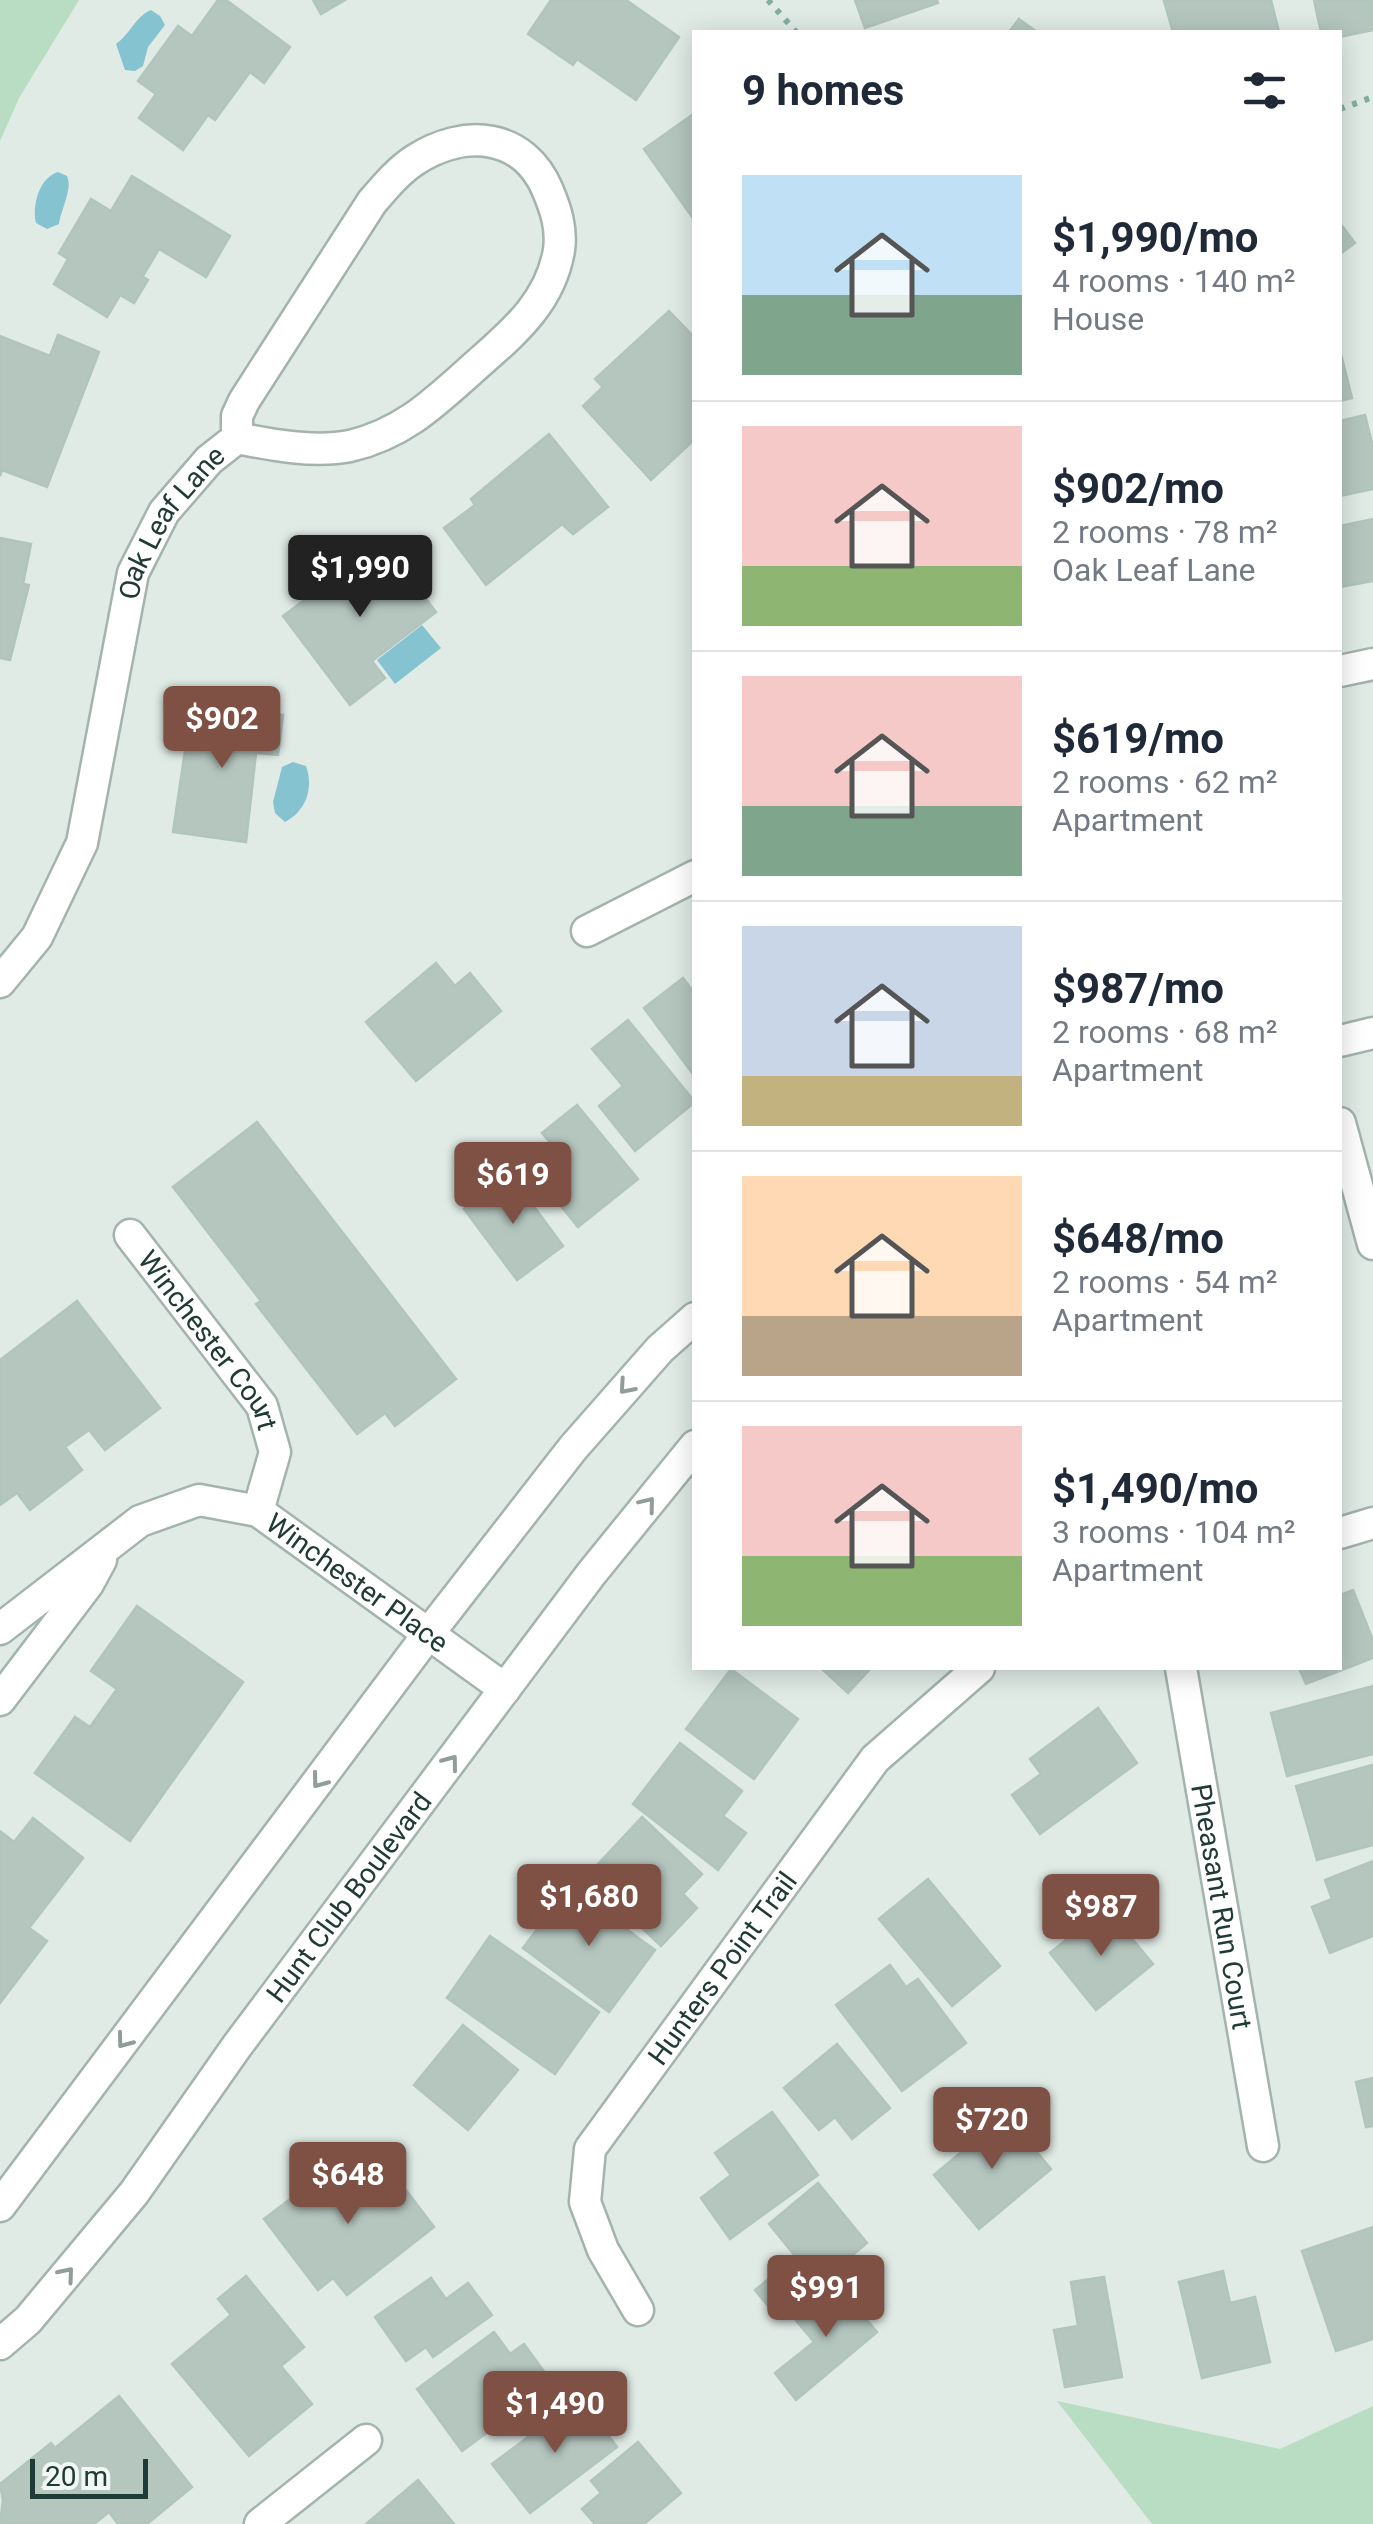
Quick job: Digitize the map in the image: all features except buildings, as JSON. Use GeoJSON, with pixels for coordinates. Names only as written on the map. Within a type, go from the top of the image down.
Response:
{"type":"FeatureCollection","features":[{"type":"Feature","properties":{"kind":"street","name":"Oak Leaf Lane"},"geometry":{"type":"LineString","coordinates":[[0,982],[38,937],[82,843],[133,573],[164,512],[209,460],[236,438],[345,447],[399,429],[440,400],[510,338],[534,310],[550,280],[559,250],[560,223],[540,170],[518,152],[490,140],[472,138],[418,158],[398,174],[372,202],[244,401],[237,416],[236,438]]}},
{"type":"Feature","properties":{"kind":"street"},"geometry":{"type":"LineString","coordinates":[[1342,671],[1373,664]]}},
{"type":"Feature","properties":{"kind":"street"},"geometry":{"type":"LineString","coordinates":[[587,930],[692,878]]}},
{"type":"Feature","properties":{"kind":"street"},"geometry":{"type":"LineString","coordinates":[[1342,1040],[1373,1033]]}},
{"type":"Feature","properties":{"kind":"street"},"geometry":{"type":"LineString","coordinates":[[1349,1133],[1373,1244]]}},
{"type":"Feature","properties":{"kind":"street","name":"Winchester Court"},"geometry":{"type":"LineString","coordinates":[[130,1235],[262,1406],[275,1452],[258,1511]]}},
{"type":"Feature","properties":{"kind":"street"},"geometry":{"type":"LineString","coordinates":[[0,2206],[429,1633],[573,1448],[660,1349],[692,1321]]}},
{"type":"Feature","properties":{"kind":"street","name":"Hunt Club Boulevard"},"geometry":{"type":"LineString","coordinates":[[0,2344],[28,2320],[134,2193],[237,2046],[591,1574],[692,1450]]}},
{"type":"Feature","properties":{"kind":"street","name":"Winchester Place"},"geometry":{"type":"LineString","coordinates":[[0,1628],[140,1520],[199,1500],[258,1511],[506,1689]]}},
{"type":"Feature","properties":{"kind":"street"},"geometry":{"type":"LineString","coordinates":[[1342,1532],[1373,1523]]}},
{"type":"Feature","properties":{"kind":"street"},"geometry":{"type":"LineString","coordinates":[[0,1700],[88,1584],[109,1544]]}},
{"type":"Feature","properties":{"kind":"street","name":"Hunters Point Trail"},"geometry":{"type":"LineString","coordinates":[[638,2310],[603,2250],[585,2202],[590,2149],[875,1759],[977,1670]]}},
{"type":"Feature","properties":{"kind":"street","name":"Pheasant Run Court"},"geometry":{"type":"LineString","coordinates":[[1181,1670],[1262,2146]]}},
{"type":"Feature","properties":{"kind":"street"},"geometry":{"type":"LineString","coordinates":[[260,2524],[366,2440]]}},
{"type":"Feature","properties":{"kind":"path"},"geometry":{"type":"LineString","coordinates":[[768,0],[794,30]]}},
{"type":"Feature","properties":{"kind":"path"},"geometry":{"type":"LineString","coordinates":[[1342,108],[1373,98]]}},
{"type":"Feature","properties":{"kind":"green space"},"geometry":{"type":"Polygon","coordinates":[[[0,0],[79,0],[19,98],[0,141],[0,0]]]}},
{"type":"Feature","properties":{"kind":"green space"},"geometry":{"type":"Polygon","coordinates":[[[1057,2401],[1280,2449],[1373,2406],[1373,2524],[1152,2524],[1057,2401]]]}},
{"type":"Feature","properties":{"kind":"water"},"geometry":{"type":"Polygon","coordinates":[[[151,10],[165,25],[148,47],[143,66],[135,71],[125,70],[116,44],[151,10]]]}},
{"type":"Feature","properties":{"kind":"water"},"geometry":{"type":"Polygon","coordinates":[[[58,172],[67,176],[68,193],[59,224],[47,229],[36,223],[36,201],[46,180],[58,172]]]}},
{"type":"Feature","properties":{"kind":"water"},"geometry":{"type":"Polygon","coordinates":[[[422,625],[441,648],[395,684],[377,660],[422,625]]]}},
{"type":"Feature","properties":{"kind":"water"},"geometry":{"type":"Polygon","coordinates":[[[293,762],[306,766],[308,790],[298,812],[285,822],[275,813],[273,802],[282,767],[293,762]]]}}]}
